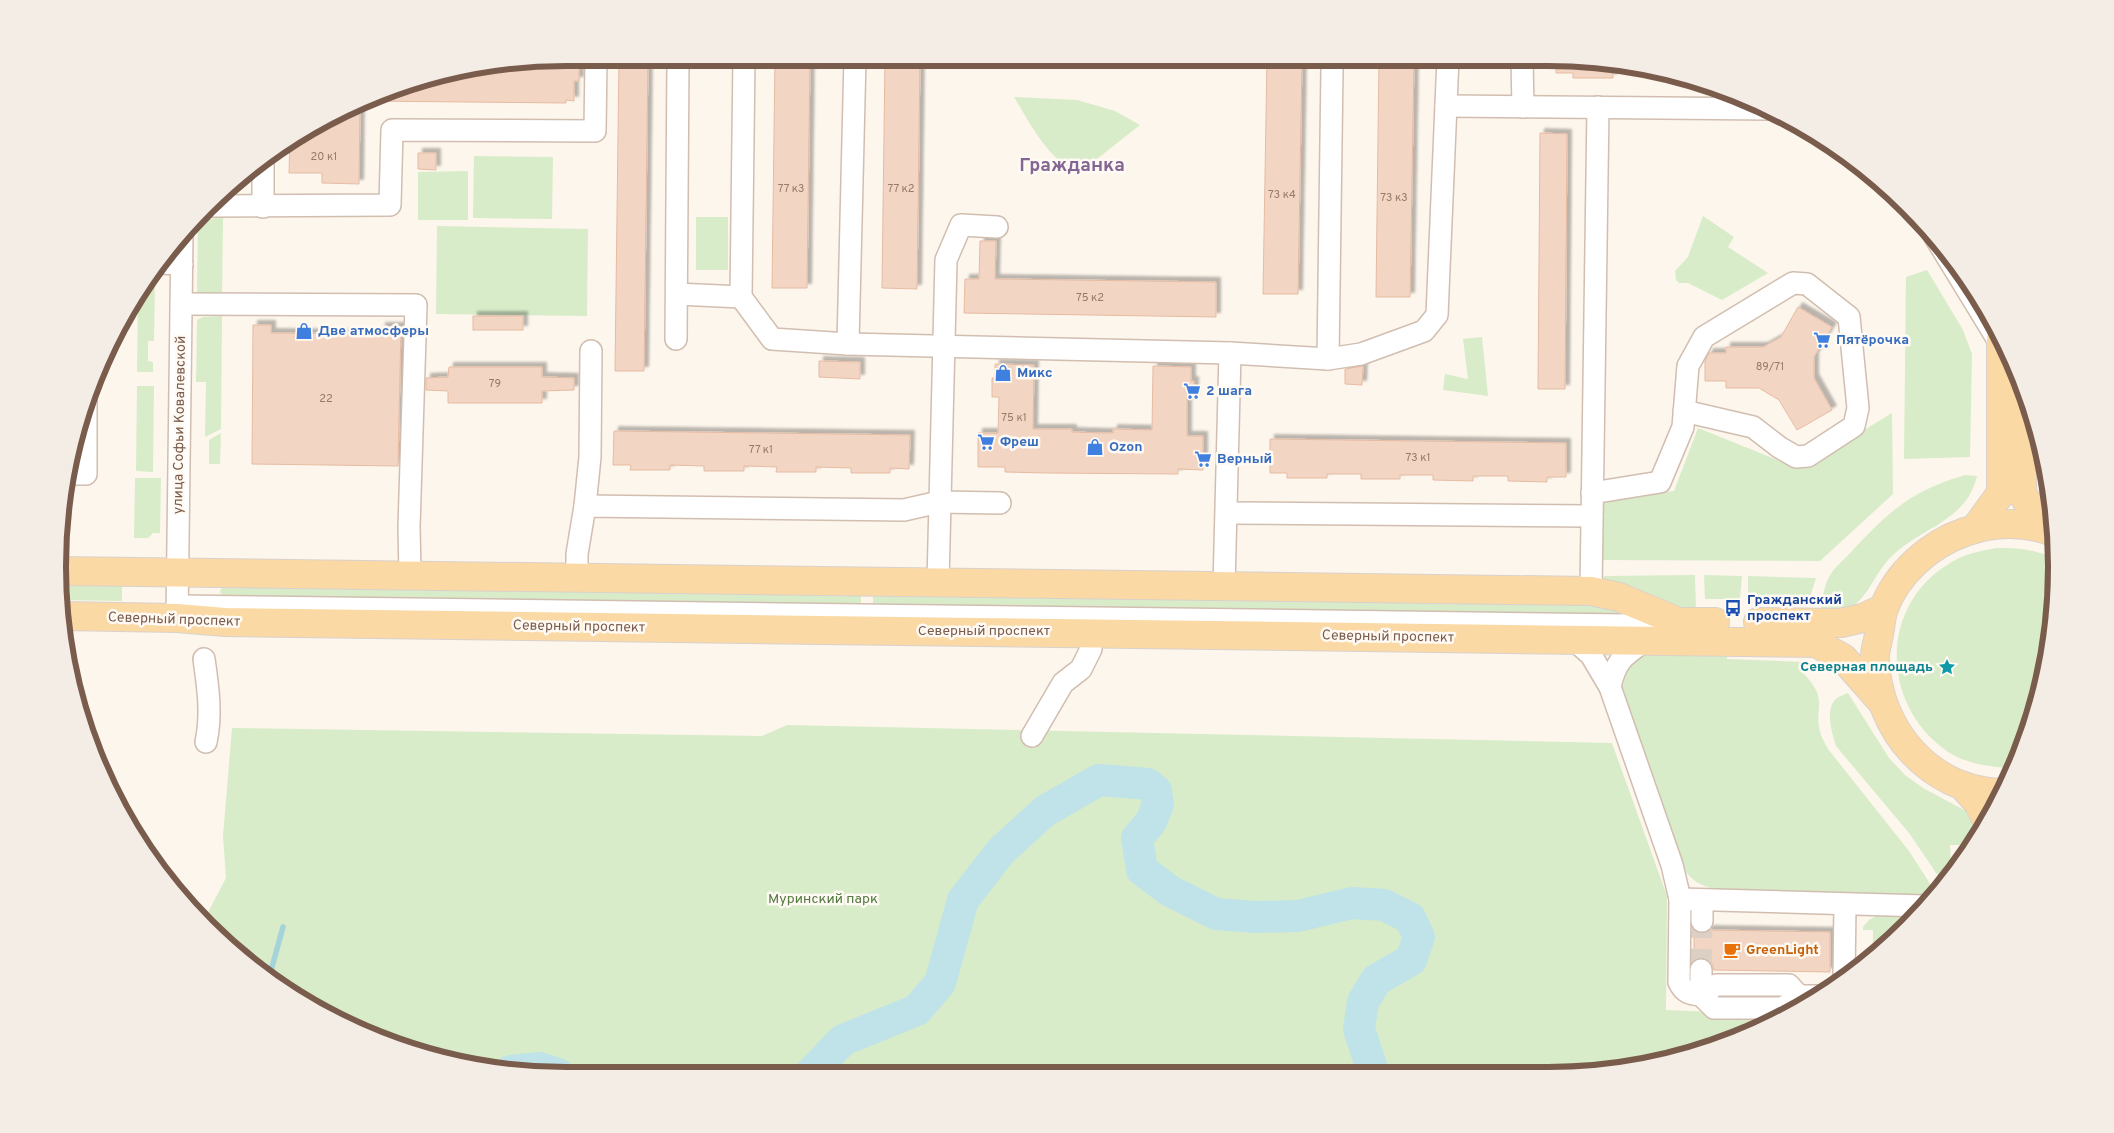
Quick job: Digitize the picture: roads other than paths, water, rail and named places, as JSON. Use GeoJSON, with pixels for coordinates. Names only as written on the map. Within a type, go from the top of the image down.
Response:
{"type":"FeatureCollection","features":[{"type":"Feature","properties":{"kind":"main road"},"geometry":{"type":"LineString","coordinates":[[1975,529],[2001,493],[2001,356]]}},
{"type":"Feature","properties":{"kind":"main road"},"geometry":{"type":"LineString","coordinates":[[2022,409],[2022,493],[2046,527]]}},
{"type":"Feature","properties":{"kind":"main road"},"geometry":{"type":"LineString","coordinates":[[1993,793],[1963,786],[1936,772],[1913,753],[1894,730],[1882,702],[1874,658],[1884,608],[1903,576],[1918,560],[1954,536],[1975,529],[1997,525],[2020,524],[2046,530]]}},
{"type":"Feature","properties":{"kind":"main road","name":"Северный проспект"},"geometry":{"type":"LineString","coordinates":[[66,571],[1591,591],[1619,597],[1679,622],[1842,624],[1863,618],[1884,608]]}},
{"type":"Feature","properties":{"kind":"main road","name":"Северный проспект"},"geometry":{"type":"LineString","coordinates":[[69,616],[177,612],[234,622],[1816,643],[1843,658],[1882,702]]}},
{"type":"Feature","properties":{"kind":"main road"},"geometry":{"type":"LineString","coordinates":[[1963,786],[1979,804],[1983,813]]}},
{"type":"Feature","properties":{"kind":"street"},"geometry":{"type":"LineString","coordinates":[[220,206],[390,205],[392,130],[595,131],[596,66]]}},
{"type":"Feature","properties":{"kind":"street"},"geometry":{"type":"LineString","coordinates":[[676,339],[678,66]]}},
{"type":"Feature","properties":{"kind":"street"},"geometry":{"type":"LineString","coordinates":[[744,66],[741,297],[772,338],[848,344],[1230,353],[1328,360],[1361,354],[1424,331],[1437,315],[1448,66]]}},
{"type":"Feature","properties":{"kind":"street"},"geometry":{"type":"LineString","coordinates":[[848,344],[854,66]]}},
{"type":"Feature","properties":{"kind":"street"},"geometry":{"type":"LineString","coordinates":[[1328,360],[1333,66]]}},
{"type":"Feature","properties":{"kind":"street"},"geometry":{"type":"LineString","coordinates":[[1522,66],[1523,107]]}},
{"type":"Feature","properties":{"kind":"street"},"geometry":{"type":"LineString","coordinates":[[1446,106],[1749,109]]}},
{"type":"Feature","properties":{"kind":"street"},"geometry":{"type":"LineString","coordinates":[[1591,591],[1598,107]]}},
{"type":"Feature","properties":{"kind":"street"},"geometry":{"type":"LineString","coordinates":[[263,169],[263,207]]}},
{"type":"Feature","properties":{"kind":"street"},"geometry":{"type":"LineString","coordinates":[[938,582],[946,260],[961,225],[996,228]]}},
{"type":"Feature","properties":{"kind":"street","name":"улица Софьи Ковалевской"},"geometry":{"type":"LineString","coordinates":[[177,612],[182,247]]}},
{"type":"Feature","properties":{"kind":"street"},"geometry":{"type":"LineString","coordinates":[[169,263],[182,264]]}},
{"type":"Feature","properties":{"kind":"street"},"geometry":{"type":"LineString","coordinates":[[1592,493],[1660,482],[1683,427],[1684,411],[1688,366],[1704,337],[1793,283],[1807,284],[1849,317],[1858,408],[1854,426],[1808,456],[1796,457],[1779,447],[1753,427],[1684,411]]}},
{"type":"Feature","properties":{"kind":"street"},"geometry":{"type":"LineString","coordinates":[[677,294],[741,297]]}},
{"type":"Feature","properties":{"kind":"street"},"geometry":{"type":"LineString","coordinates":[[181,304],[416,305],[409,527],[410,576]]}},
{"type":"Feature","properties":{"kind":"street"},"geometry":{"type":"LineString","coordinates":[[577,578],[578,554],[590,457],[591,351]]}},
{"type":"Feature","properties":{"kind":"street"},"geometry":{"type":"LineString","coordinates":[[1224,586],[1230,353]]}},
{"type":"Feature","properties":{"kind":"street"},"geometry":{"type":"LineString","coordinates":[[75,474],[86,474],[86,428]]}},
{"type":"Feature","properties":{"kind":"street"},"geometry":{"type":"LineString","coordinates":[[585,506],[904,510],[939,502],[1000,503]]}},
{"type":"Feature","properties":{"kind":"street"},"geometry":{"type":"LineString","coordinates":[[1227,513],[1592,516]]}},
{"type":"Feature","properties":{"kind":"street","name":"Северный проспект"},"geometry":{"type":"LineString","coordinates":[[177,612],[1626,625],[1679,622]]}},
{"type":"Feature","properties":{"kind":"street"},"geometry":{"type":"LineString","coordinates":[[1032,736],[1063,683],[1081,669],[1091,649],[1090,632]]}},
{"type":"Feature","properties":{"kind":"street"},"geometry":{"type":"LineString","coordinates":[[1573,639],[1591,655],[1610,687],[1672,866],[1680,900],[1679,982],[1682,989],[1688,994],[1701,995],[1714,1008],[1783,1008]]}},
{"type":"Feature","properties":{"kind":"street"},"geometry":{"type":"LineString","coordinates":[[1610,687],[1614,670],[1623,656],[1646,640]]}},
{"type":"Feature","properties":{"kind":"street"},"geometry":{"type":"LineString","coordinates":[[204,659],[210,701],[210,728],[206,742]]}},
{"type":"Feature","properties":{"kind":"street"},"geometry":{"type":"LineString","coordinates":[[1680,900],[1702,910],[1845,905],[1915,906]]}},
{"type":"Feature","properties":{"kind":"street"},"geometry":{"type":"LineString","coordinates":[[1844,969],[1845,905]]}},
{"type":"Feature","properties":{"kind":"street"},"geometry":{"type":"LineString","coordinates":[[1701,995],[1702,970]]}},
{"type":"Feature","properties":{"kind":"waterway"},"geometry":{"type":"LineString","coordinates":[[817,1067],[843,1040],[917,1010],[940,983],[963,900],[1001,851],[1045,811],[1099,780],[1148,784],[1156,791],[1158,804],[1151,822],[1137,838],[1142,870],[1170,891],[1216,914],[1256,917],[1298,916],[1352,903],[1384,905],[1410,918],[1419,937],[1411,960],[1376,980],[1363,1002],[1359,1029],[1371,1067]]}},
{"type":"Feature","properties":{"kind":"waterway"},"geometry":{"type":"LineString","coordinates":[[271,970],[283,927]]}},
{"type":"Feature","properties":{"kind":"tunnel"},"geometry":{"type":"LineString","coordinates":[[1701,970],[1702,921]]}},
{"type":"Feature","properties":{"kind":"place","name":"Две атмосферы"},"geometry":{"type":"Point","coordinates":[304,331]}},
{"type":"Feature","properties":{"kind":"place","name":"Пятёрочка"},"geometry":{"type":"Point","coordinates":[1822,340]}},
{"type":"Feature","properties":{"kind":"place","name":"Микс"},"geometry":{"type":"Point","coordinates":[1003,373]}},
{"type":"Feature","properties":{"kind":"place","name":"2 шага"},"geometry":{"type":"Point","coordinates":[1192,391]}},
{"type":"Feature","properties":{"kind":"place","name":"Фреш"},"geometry":{"type":"Point","coordinates":[986,442]}},
{"type":"Feature","properties":{"kind":"place","name":"Ozon"},"geometry":{"type":"Point","coordinates":[1095,447]}},
{"type":"Feature","properties":{"kind":"place","name":"Верный"},"geometry":{"type":"Point","coordinates":[1203,459]}},
{"type":"Feature","properties":{"kind":"place","name":"Гражданский проспект"},"geometry":{"type":"Point","coordinates":[1733,608]}},
{"type":"Feature","properties":{"kind":"place","name":"Северная площадь"},"geometry":{"type":"Point","coordinates":[1947,667]}},
{"type":"Feature","properties":{"kind":"place","name":"GreenLight"},"geometry":{"type":"Point","coordinates":[1732,950]}},
{"type":"Feature","properties":{"kind":"district","name":"Гражданка"},"geometry":{"type":"Point","coordinates":[1072,166]}},
{"type":"Feature","properties":{"kind":"park label","name":"Муринский парк"},"geometry":{"type":"Point","coordinates":[823,899]}}]}
